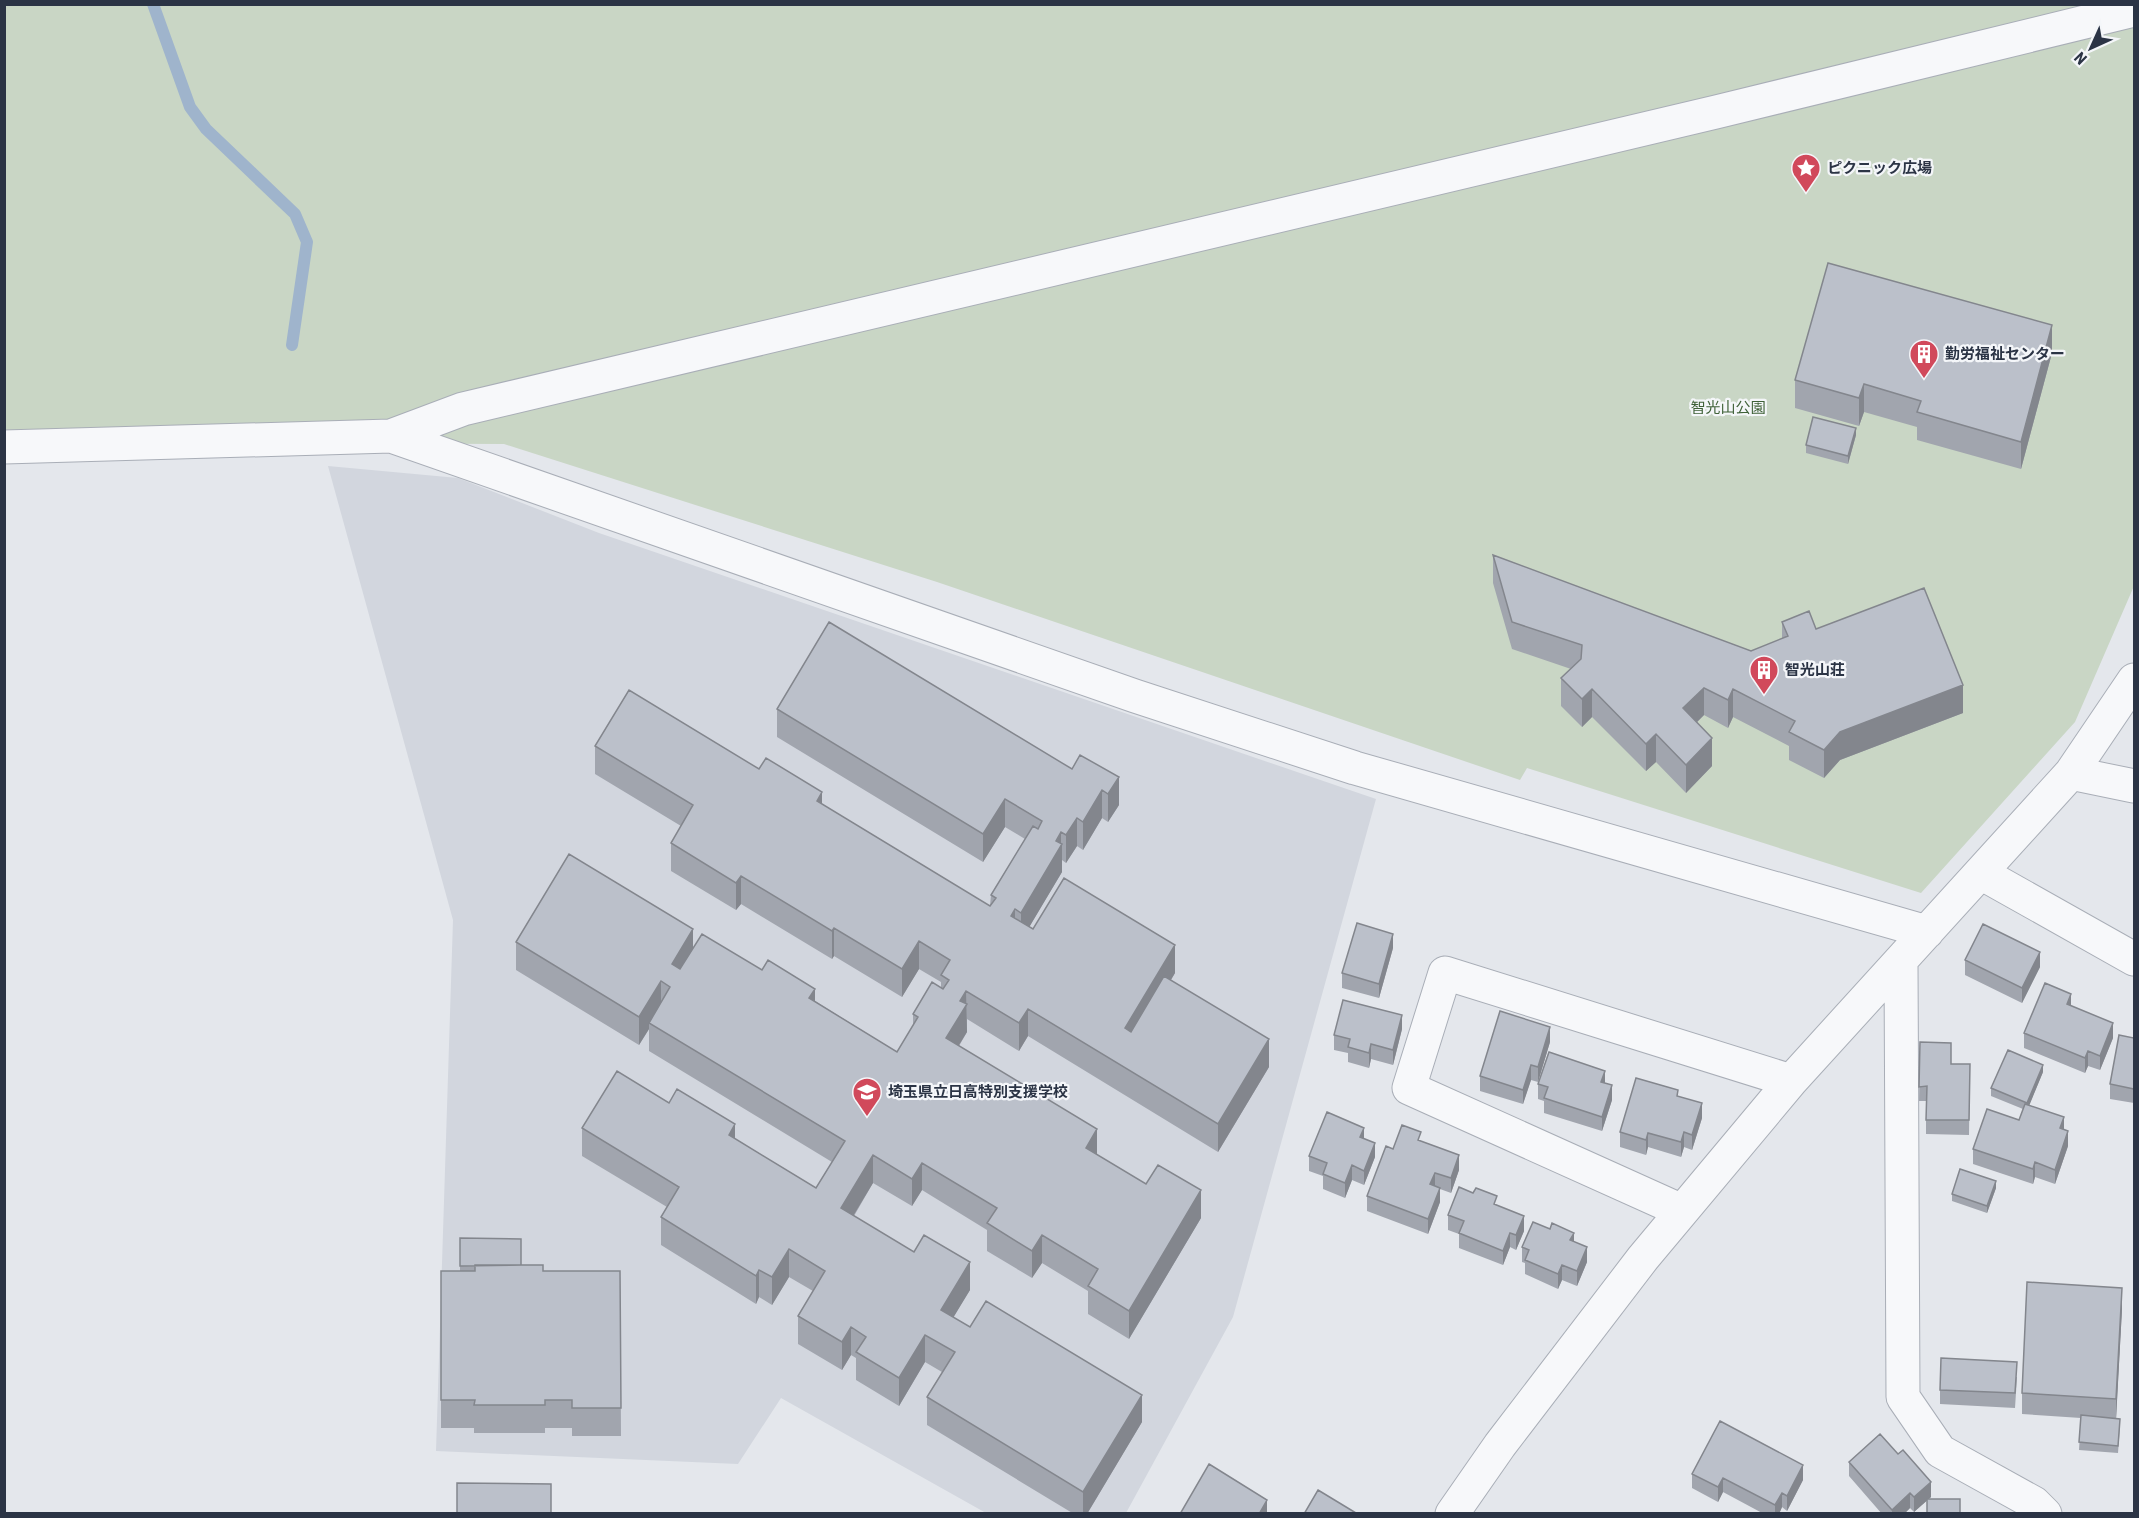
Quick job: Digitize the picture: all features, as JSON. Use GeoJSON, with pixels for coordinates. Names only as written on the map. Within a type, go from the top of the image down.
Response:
{"type":"FeatureCollection","features":[{"type":"Feature","properties":{"kind":"street"},"geometry":{"type":"LineString","coordinates":[[4,447],[390,436],[463,410],[1716,112],[2134,10]]}},
{"type":"Feature","properties":{"kind":"street"},"geometry":{"type":"LineString","coordinates":[[390,436],[1135,696],[1355,768],[1927,932]]}},
{"type":"Feature","properties":{"kind":"street"},"geometry":{"type":"LineString","coordinates":[[1452,1514],[1500,1445],[1642,1258],[1791,1081],[1901,963],[2071,773],[2134,680]]}},
{"type":"Feature","properties":{"kind":"street"},"geometry":{"type":"LineString","coordinates":[[2071,773],[2134,786]]}},
{"type":"Feature","properties":{"kind":"street"},"geometry":{"type":"LineString","coordinates":[[1981,873],[2134,959]]}},
{"type":"Feature","properties":{"kind":"street"},"geometry":{"type":"LineString","coordinates":[[1901,963],[1904,1397],[1940,1452],[2034,1503],[2045,1514]]}},
{"type":"Feature","properties":{"kind":"street"},"geometry":{"type":"LineString","coordinates":[[1682,1210],[1409,1088],[1444,973],[1791,1081]]}},
{"type":"Feature","properties":{"kind":"shaded area","name":"埼玉県立日高特別支援学校"},"geometry":{"type":"Polygon","coordinates":[[[328,466],[458,478],[599,533],[1376,799],[1233,1317],[1126,1513],[986,1513],[781,1398],[738,1464],[436,1451],[453,920],[328,466]]]}},
{"type":"Feature","properties":{"kind":"green space","name":"智光山公園"},"geometry":{"type":"Polygon","coordinates":[[[4,5],[2134,5],[2134,586],[2075,722],[1921,893],[1527,768],[1520,780],[937,582],[504,444],[5,442],[4,5]]]}},
{"type":"Feature","properties":{"kind":"building","name":"勤労福祉センター"},"geometry":{"type":"Polygon","coordinates":[[[1828,263],[2052,325],[2021,442],[1917,412],[1921,401],[1864,384],[1859,398],[1795,380],[1828,263]]]}},
{"type":"Feature","properties":{"kind":"building"},"geometry":{"type":"Polygon","coordinates":[[[1813,417],[1856,428],[1848,456],[1806,445],[1813,417]]]}},
{"type":"Feature","properties":{"kind":"building","name":"智光山荘"},"geometry":{"type":"Polygon","coordinates":[[[1493,555],[1751,651],[1788,636],[1782,622],[1809,611],[1816,629],[1924,588],[1963,685],[1840,732],[1824,750],[1789,732],[1795,721],[1733,689],[1728,700],[1704,688],[1683,708],[1712,738],[1686,765],[1656,734],[1646,744],[1592,689],[1582,699],[1561,678],[1581,659],[1582,645],[1512,622],[1493,555]]]}},
{"type":"Feature","properties":{"kind":"building"},"geometry":{"type":"Polygon","coordinates":[[[829,622],[1072,769],[1080,755],[1119,777],[1108,794],[1102,790],[1083,822],[1077,818],[1066,835],[1061,832],[1056,841],[1062,844],[1021,913],[1015,909],[1011,916],[1033,929],[1064,878],[1175,945],[1125,1028],[1131,1032],[1164,976],[1269,1039],[1218,1124],[1028,1009],[1019,1023],[966,991],[960,1001],[967,1004],[946,1038],[1097,1129],[1086,1148],[1146,1184],[1158,1165],[1201,1190],[1129,1311],[1088,1286],[1098,1269],[1042,1235],[1032,1251],[987,1223],[997,1208],[922,1163],[912,1179],[873,1155],[841,1208],[914,1252],[924,1235],[970,1262],[941,1310],[970,1327],[986,1301],[1142,1395],[1083,1492],[927,1397],[955,1352],[925,1335],[899,1378],[856,1352],[866,1337],[851,1327],[842,1342],[798,1316],[825,1271],[789,1249],[772,1277],[759,1270],[756,1276],[661,1217],[679,1187],[582,1128],[617,1071],[669,1103],[677,1089],[735,1124],[729,1135],[816,1188],[845,1141],[649,1023],[670,987],[661,981],[639,1017],[516,942],[569,854],[693,929],[672,964],[680,969],[702,934],[762,970],[768,960],[815,989],[809,998],[897,1052],[918,1017],[913,1014],[932,982],[943,989],[949,980],[941,975],[950,960],[919,941],[902,969],[834,928],[832,931],[741,876],[736,883],[671,843],[693,805],[595,746],[629,690],[759,769],[766,758],[822,792],[817,801],[990,906],[996,898],[991,895],[1033,826],[1038,829],[1042,821],[1005,799],[983,834],[777,709],[829,622]]]}},
{"type":"Feature","properties":{"kind":"building"},"geometry":{"type":"Polygon","coordinates":[[[1357,923],[1393,934],[1379,984],[1342,973],[1357,923]]]}},
{"type":"Feature","properties":{"kind":"building"},"geometry":{"type":"Polygon","coordinates":[[[1983,924],[2040,952],[2022,988],[1965,960],[1983,924]]]}},
{"type":"Feature","properties":{"kind":"building"},"geometry":{"type":"Polygon","coordinates":[[[2045,983],[2071,994],[2067,1004],[2113,1023],[2100,1056],[2088,1051],[2085,1058],[2024,1033],[2045,983]]]}},
{"type":"Feature","properties":{"kind":"building"},"geometry":{"type":"Polygon","coordinates":[[[1343,1000],[1402,1015],[1393,1050],[1371,1044],[1369,1053],[1348,1047],[1350,1039],[1334,1035],[1343,1000]]]}},
{"type":"Feature","properties":{"kind":"building"},"geometry":{"type":"Polygon","coordinates":[[[1500,1011],[1550,1027],[1538,1067],[1531,1065],[1523,1090],[1480,1076],[1500,1011]]]}},
{"type":"Feature","properties":{"kind":"building"},"geometry":{"type":"Polygon","coordinates":[[[2119,1035],[2134,1038],[2134,1089],[2110,1084],[2119,1035]]]}},
{"type":"Feature","properties":{"kind":"building"},"geometry":{"type":"Polygon","coordinates":[[[1920,1042],[1951,1043],[1951,1064],[1970,1064],[1969,1120],[1926,1120],[1927,1086],[1919,1087],[1920,1042]]]}},
{"type":"Feature","properties":{"kind":"building"},"geometry":{"type":"Polygon","coordinates":[[[2008,1050],[2043,1065],[2027,1103],[1991,1088],[2008,1050]]]}},
{"type":"Feature","properties":{"kind":"building"},"geometry":{"type":"Polygon","coordinates":[[[1549,1052],[1605,1071],[1601,1082],[1612,1085],[1602,1117],[1544,1098],[1548,1087],[1538,1084],[1549,1052]]]}},
{"type":"Feature","properties":{"kind":"building"},"geometry":{"type":"Polygon","coordinates":[[[1636,1078],[1678,1090],[1677,1096],[1702,1103],[1692,1135],[1684,1132],[1681,1142],[1648,1133],[1646,1140],[1620,1132],[1636,1078]]]}},
{"type":"Feature","properties":{"kind":"building"},"geometry":{"type":"Polygon","coordinates":[[[2025,1104],[2064,1117],[2060,1128],[2068,1131],[2055,1170],[2035,1162],[2033,1169],[1973,1149],[1987,1109],[2019,1120],[2025,1104]]]}},
{"type":"Feature","properties":{"kind":"building"},"geometry":{"type":"Polygon","coordinates":[[[1327,1112],[1364,1128],[1360,1137],[1375,1143],[1364,1171],[1352,1165],[1345,1183],[1323,1174],[1327,1163],[1309,1156],[1327,1112]]]}},
{"type":"Feature","properties":{"kind":"building"},"geometry":{"type":"Polygon","coordinates":[[[1402,1125],[1421,1132],[1418,1140],[1459,1155],[1451,1178],[1435,1173],[1430,1184],[1440,1188],[1428,1219],[1367,1196],[1386,1146],[1393,1149],[1402,1125]]]}},
{"type":"Feature","properties":{"kind":"building"},"geometry":{"type":"Polygon","coordinates":[[[1960,1169],[1996,1181],[1987,1206],[1952,1194],[1960,1169]]]}},
{"type":"Feature","properties":{"kind":"building"},"geometry":{"type":"Polygon","coordinates":[[[1459,1187],[1473,1193],[1476,1188],[1497,1196],[1494,1204],[1524,1216],[1516,1235],[1510,1233],[1503,1251],[1459,1233],[1464,1221],[1448,1215],[1459,1187]]]}},
{"type":"Feature","properties":{"kind":"building"},"geometry":{"type":"Polygon","coordinates":[[[1533,1222],[1550,1229],[1552,1223],[1574,1233],[1570,1240],[1587,1247],[1577,1271],[1562,1265],[1558,1274],[1525,1260],[1529,1250],[1522,1247],[1533,1222]]]}},
{"type":"Feature","properties":{"kind":"building"},"geometry":{"type":"Polygon","coordinates":[[[460,1238],[521,1239],[521,1265],[460,1266],[460,1238]]]}},
{"type":"Feature","properties":{"kind":"building"},"geometry":{"type":"Polygon","coordinates":[[[475,1265],[543,1265],[543,1271],[620,1271],[621,1408],[572,1408],[572,1400],[545,1400],[545,1405],[474,1405],[475,1400],[441,1400],[441,1271],[475,1271],[475,1265]]]}},
{"type":"Feature","properties":{"kind":"building"},"geometry":{"type":"Polygon","coordinates":[[[2027,1282],[2122,1288],[2116,1399],[2022,1393],[2027,1282]]]}},
{"type":"Feature","properties":{"kind":"building"},"geometry":{"type":"Polygon","coordinates":[[[1941,1358],[2017,1362],[2015,1393],[1940,1390],[1941,1358]]]}},
{"type":"Feature","properties":{"kind":"building"},"geometry":{"type":"Polygon","coordinates":[[[2081,1415],[2120,1419],[2118,1446],[2079,1442],[2081,1415]]]}},
{"type":"Feature","properties":{"kind":"building"},"geometry":{"type":"Polygon","coordinates":[[[1720,1421],[1803,1465],[1787,1496],[1782,1493],[1775,1505],[1723,1478],[1718,1487],[1692,1474],[1720,1421]]]}},
{"type":"Feature","properties":{"kind":"building"},"geometry":{"type":"Polygon","coordinates":[[[1880,1434],[1898,1454],[1903,1450],[1931,1482],[1914,1497],[1910,1493],[1892,1510],[1849,1462],[1880,1434]]]}},
{"type":"Feature","properties":{"kind":"building"},"geometry":{"type":"Polygon","coordinates":[[[1209,1464],[1267,1500],[1259,1514],[1180,1514],[1209,1464]]]}},
{"type":"Feature","properties":{"kind":"building"},"geometry":{"type":"Polygon","coordinates":[[[457,1483],[551,1484],[551,1514],[457,1514],[457,1483]]]}},
{"type":"Feature","properties":{"kind":"building"},"geometry":{"type":"Polygon","coordinates":[[[1318,1490],[1356,1513],[1356,1514],[1304,1514],[1318,1490]]]}},
{"type":"Feature","properties":{"kind":"building"},"geometry":{"type":"Polygon","coordinates":[[[1927,1499],[1960,1499],[1960,1514],[1927,1514],[1927,1499]]]}},
{"type":"Feature","properties":{"kind":"waterway"},"geometry":{"type":"LineString","coordinates":[[153,4],[190,107],[206,129],[295,214],[307,242],[292,345]]}},
{"type":"Feature","properties":{"kind":"place","name":"ピクニック広場"},"geometry":{"type":"Point","coordinates":[1806,194]}},
{"type":"Feature","properties":{"kind":"place","name":"勤労福祉センター"},"geometry":{"type":"Point","coordinates":[1924,380]}},
{"type":"Feature","properties":{"kind":"place","name":"智光山荘"},"geometry":{"type":"Point","coordinates":[1764,696]}},
{"type":"Feature","properties":{"kind":"place","name":"埼玉県立日高特別支援学校"},"geometry":{"type":"Point","coordinates":[867,1118]}}]}
